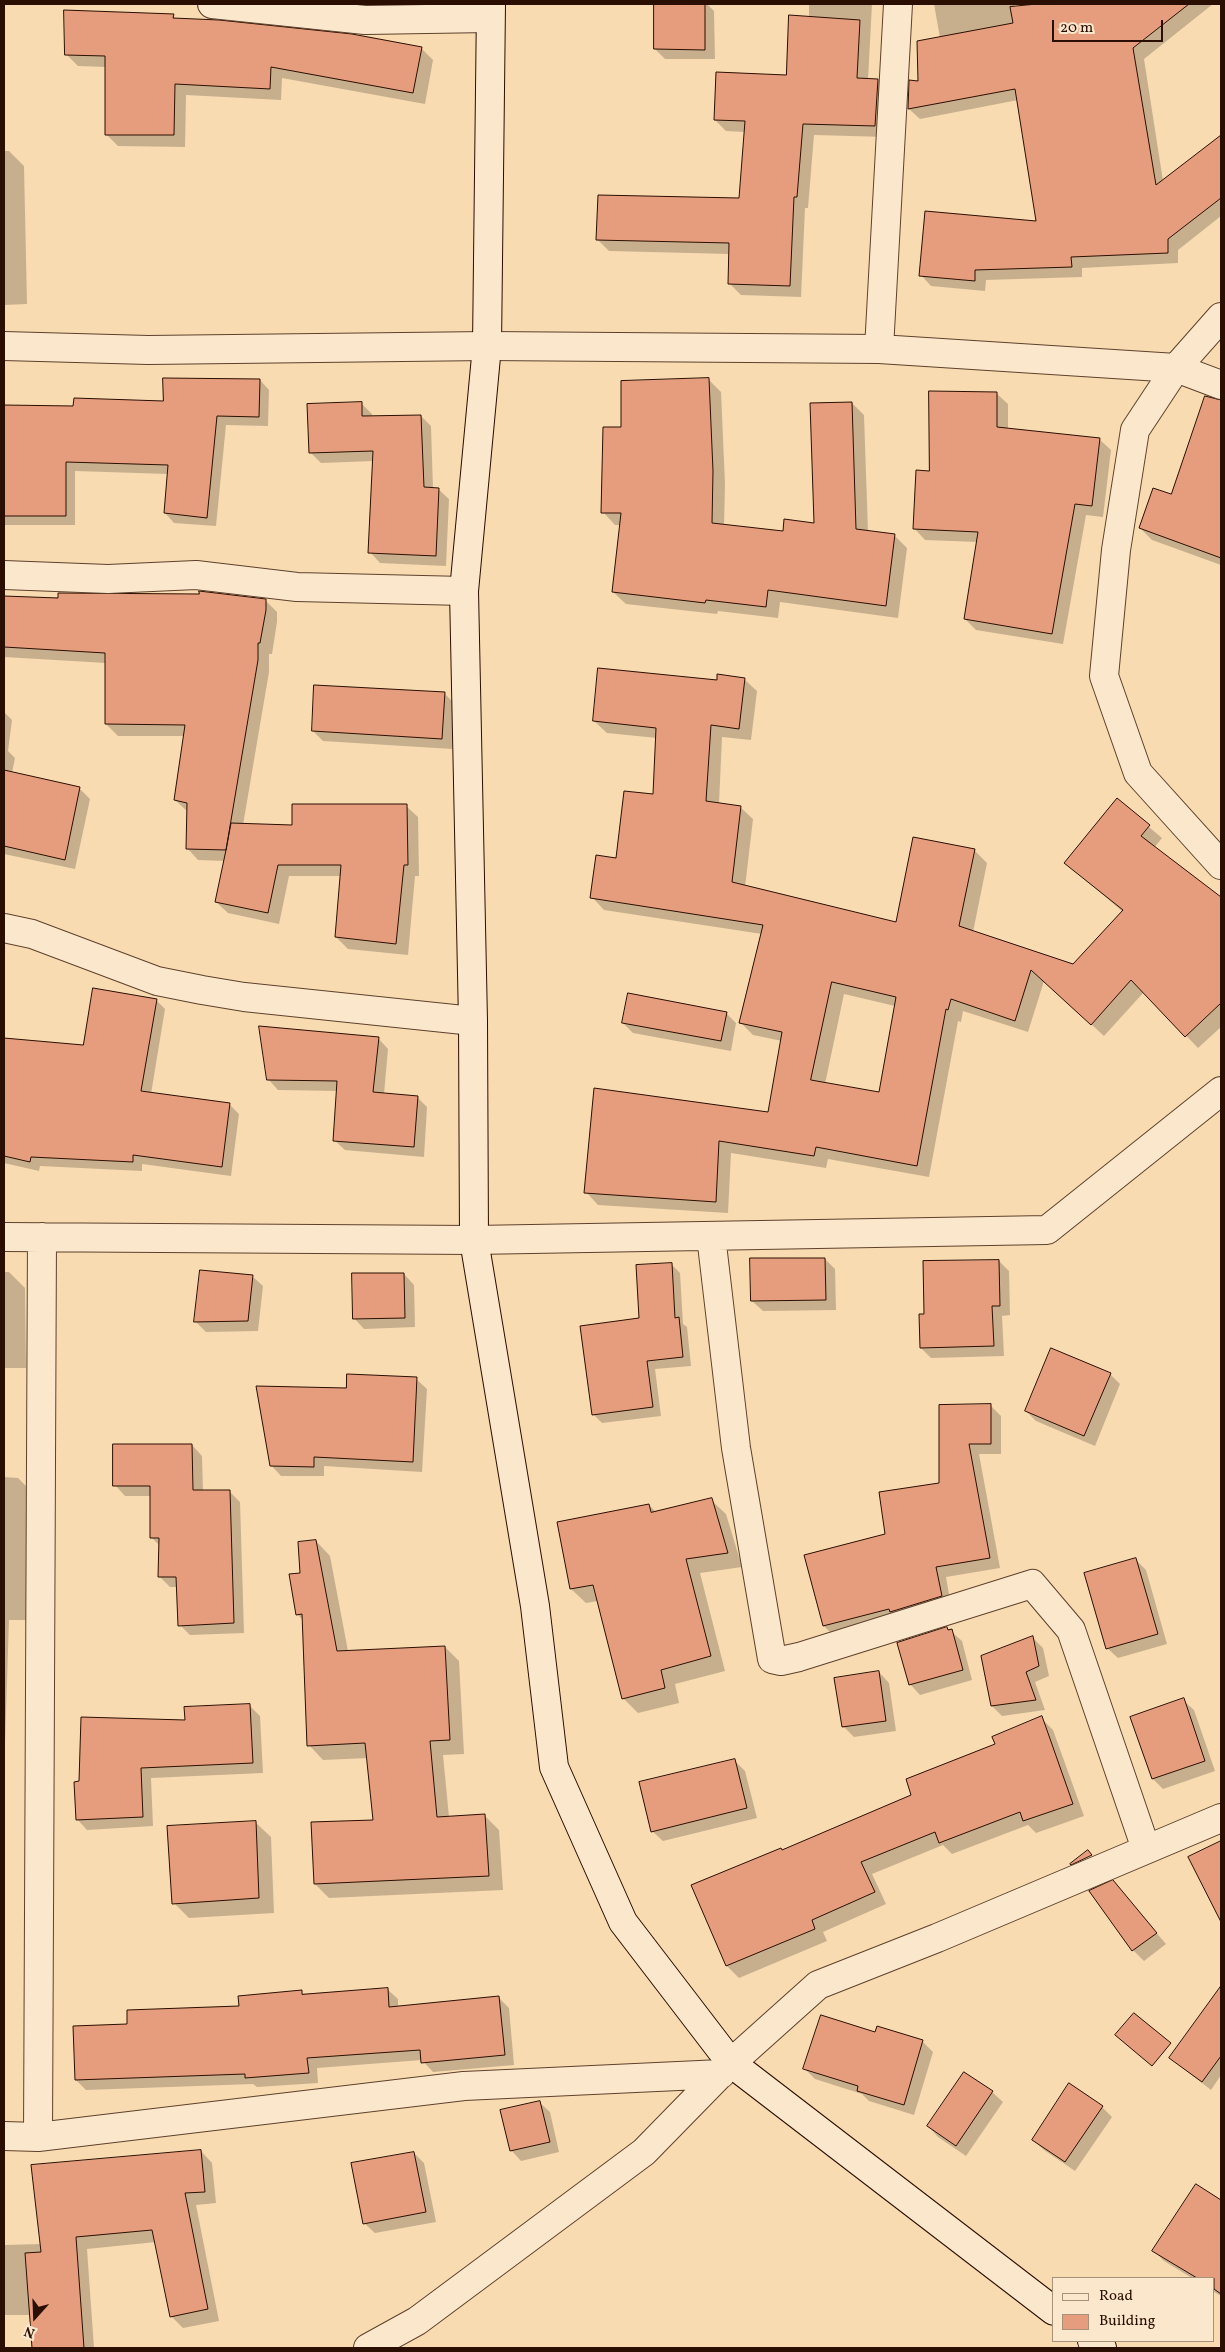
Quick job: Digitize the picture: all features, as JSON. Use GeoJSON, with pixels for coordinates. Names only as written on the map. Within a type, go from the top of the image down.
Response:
{"type":"FeatureCollection","features":[{"type":"Feature","properties":{"kind":"street"},"geometry":{"type":"LineString","coordinates":[[212,4],[365,20],[490,11],[487,346],[464,591],[473,1021],[474,1240],[535,1606],[554,1767],[623,1922],[726,2068],[1052,2310]]}},
{"type":"Feature","properties":{"kind":"street"},"geometry":{"type":"LineString","coordinates":[[879,349],[898,4]]}},
{"type":"Feature","properties":{"kind":"street"},"geometry":{"type":"LineString","coordinates":[[1221,317],[1176,368],[1135,430],[1116,550],[1104,676],[1138,773],[1221,865]]}},
{"type":"Feature","properties":{"kind":"street"},"geometry":{"type":"LineString","coordinates":[[4,346],[148,350],[487,346],[879,349],[1176,368],[1221,385]]}},
{"type":"Feature","properties":{"kind":"street"},"geometry":{"type":"LineString","coordinates":[[4,575],[108,579],[196,576],[296,587],[464,591]]}},
{"type":"Feature","properties":{"kind":"street"},"geometry":{"type":"LineString","coordinates":[[4,928],[32,934],[157,981],[202,990],[244,997],[473,1021]]}},
{"type":"Feature","properties":{"kind":"street"},"geometry":{"type":"LineString","coordinates":[[4,1237],[474,1240],[1047,1230],[1221,1092]]}},
{"type":"Feature","properties":{"kind":"street"},"geometry":{"type":"LineString","coordinates":[[711,1236],[736,1448],[772,1659],[781,1661],[798,1657],[1032,1584],[1071,1630],[1146,1849]]}},
{"type":"Feature","properties":{"kind":"street"},"geometry":{"type":"LineString","coordinates":[[38,2137],[42,1237]]}},
{"type":"Feature","properties":{"kind":"street"},"geometry":{"type":"LineString","coordinates":[[368,2348],[417,2321],[644,2152],[726,2068],[818,1985],[1221,1818]]}},
{"type":"Feature","properties":{"kind":"street"},"geometry":{"type":"LineString","coordinates":[[4,2136],[38,2137],[464,2086],[726,2068]]}},
{"type":"Feature","properties":{"kind":"building"},"geometry":{"type":"Polygon","coordinates":[[[654,4],[705,4],[705,50],[654,49],[654,4]]]}},
{"type":"Feature","properties":{"kind":"building"},"geometry":{"type":"Polygon","coordinates":[[[1037,4],[1189,4],[1133,48],[1156,185],[1221,135],[1221,198],[1168,239],[1168,253],[1071,257],[1072,267],[975,270],[975,281],[919,276],[925,211],[1036,221],[1015,89],[908,109],[909,80],[918,81],[917,41],[1013,23],[1010,7],[1037,4]]]}},
{"type":"Feature","properties":{"kind":"building"},"geometry":{"type":"Polygon","coordinates":[[[64,10],[174,14],[173,18],[219,20],[352,34],[422,47],[413,93],[271,67],[270,89],[175,84],[174,135],[105,135],[105,56],[65,55],[64,10]]]}},
{"type":"Feature","properties":{"kind":"building"},"geometry":{"type":"Polygon","coordinates":[[[789,15],[860,20],[857,78],[878,79],[875,126],[803,124],[797,197],[794,197],[790,286],[728,284],[729,243],[596,240],[598,195],[739,198],[745,121],[714,120],[716,72],[786,75],[789,15]]]}},
{"type":"Feature","properties":{"kind":"building"},"geometry":{"type":"Polygon","coordinates":[[[163,378],[260,379],[259,417],[217,416],[207,518],[164,513],[168,465],[66,462],[66,516],[4,516],[4,405],[73,406],[74,398],[163,401],[163,378]]]}},
{"type":"Feature","properties":{"kind":"building"},"geometry":{"type":"Polygon","coordinates":[[[709,378],[713,471],[712,523],[783,531],[784,519],[814,523],[810,403],[852,402],[856,529],[895,534],[886,606],[768,590],[766,607],[706,600],[705,603],[612,592],[621,513],[601,513],[603,427],[621,427],[621,381],[709,378]]]}},
{"type":"Feature","properties":{"kind":"building"},"geometry":{"type":"Polygon","coordinates":[[[929,391],[997,392],[997,427],[1100,438],[1092,506],[1075,504],[1052,634],[964,619],[978,532],[913,529],[916,470],[929,471],[929,391]]]}},
{"type":"Feature","properties":{"kind":"building"},"geometry":{"type":"Polygon","coordinates":[[[1205,396],[1221,400],[1221,558],[1139,528],[1153,488],[1171,494],[1205,396]]]}},
{"type":"Feature","properties":{"kind":"building"},"geometry":{"type":"Polygon","coordinates":[[[362,402],[362,416],[421,415],[424,487],[439,488],[436,556],[368,553],[373,451],[309,453],[307,404],[362,402]]]}},
{"type":"Feature","properties":{"kind":"building"},"geometry":{"type":"Polygon","coordinates":[[[199,591],[266,599],[266,610],[260,643],[258,643],[258,660],[226,850],[186,849],[187,803],[174,800],[185,725],[105,724],[105,653],[4,647],[4,596],[58,598],[58,593],[199,594],[199,591]]]}},
{"type":"Feature","properties":{"kind":"building"},"geometry":{"type":"Polygon","coordinates":[[[598,668],[717,680],[717,674],[745,678],[739,729],[711,725],[706,801],[741,806],[732,882],[896,922],[913,837],[975,849],[959,926],[1073,964],[1123,910],[1064,863],[1117,798],[1150,825],[1141,836],[1221,897],[1221,1003],[1185,1037],[1131,980],[1091,1025],[1031,970],[1015,1021],[951,999],[948,1010],[946,1009],[917,1166],[816,1147],[814,1156],[719,1141],[716,1202],[584,1193],[594,1088],[768,1112],[782,1032],[739,1023],[763,925],[590,898],[596,855],[616,858],[624,791],[653,794],[656,728],[593,721],[598,668]],[[832,982],[811,1080],[879,1092],[896,997],[832,982]]]}},
{"type":"Feature","properties":{"kind":"building"},"geometry":{"type":"Polygon","coordinates":[[[314,685],[445,692],[442,739],[312,731],[314,685]]]}},
{"type":"Feature","properties":{"kind":"building"},"geometry":{"type":"Polygon","coordinates":[[[4,770],[80,787],[65,860],[4,846],[4,770]]]}},
{"type":"Feature","properties":{"kind":"building"},"geometry":{"type":"Polygon","coordinates":[[[292,804],[407,804],[408,865],[404,865],[396,944],[335,937],[341,865],[278,865],[268,913],[215,902],[231,823],[292,825],[292,804]]]}},
{"type":"Feature","properties":{"kind":"building"},"geometry":{"type":"Polygon","coordinates":[[[93,988],[157,999],[141,1091],[230,1103],[222,1167],[133,1155],[133,1162],[31,1157],[30,1162],[4,1156],[4,1038],[83,1045],[93,988]]]}},
{"type":"Feature","properties":{"kind":"building"},"geometry":{"type":"Polygon","coordinates":[[[628,993],[727,1012],[721,1041],[622,1023],[628,993]]]}},
{"type":"Feature","properties":{"kind":"building"},"geometry":{"type":"Polygon","coordinates":[[[259,1026],[379,1037],[373,1092],[418,1096],[414,1147],[333,1141],[337,1081],[267,1080],[259,1026]]]}},
{"type":"Feature","properties":{"kind":"building"},"geometry":{"type":"Polygon","coordinates":[[[750,1258],[825,1258],[826,1300],[751,1301],[750,1258]]]}},
{"type":"Feature","properties":{"kind":"building"},"geometry":{"type":"Polygon","coordinates":[[[999,1260],[1000,1306],[992,1306],[994,1346],[920,1348],[919,1314],[924,1314],[923,1261],[999,1260]]]}},
{"type":"Feature","properties":{"kind":"building"},"geometry":{"type":"Polygon","coordinates":[[[672,1263],[675,1318],[679,1317],[683,1357],[647,1361],[653,1407],[592,1415],[580,1326],[639,1318],[636,1265],[672,1263]]]}},
{"type":"Feature","properties":{"kind":"building"},"geometry":{"type":"Polygon","coordinates":[[[200,1270],[253,1275],[248,1321],[194,1322],[200,1270]]]}},
{"type":"Feature","properties":{"kind":"building"},"geometry":{"type":"Polygon","coordinates":[[[352,1273],[404,1273],[405,1318],[353,1319],[352,1273]]]}},
{"type":"Feature","properties":{"kind":"building"},"geometry":{"type":"Polygon","coordinates":[[[1051,1348],[1111,1373],[1084,1436],[1025,1411],[1051,1348]]]}},
{"type":"Feature","properties":{"kind":"building"},"geometry":{"type":"Polygon","coordinates":[[[347,1374],[417,1377],[413,1462],[314,1457],[314,1467],[270,1466],[256,1386],[346,1388],[347,1374]]]}},
{"type":"Feature","properties":{"kind":"building"},"geometry":{"type":"Polygon","coordinates":[[[991,1404],[991,1444],[969,1444],[990,1558],[936,1567],[942,1596],[890,1612],[889,1609],[823,1626],[804,1555],[885,1534],[879,1492],[939,1483],[939,1405],[991,1404]]]}},
{"type":"Feature","properties":{"kind":"building"},"geometry":{"type":"Polygon","coordinates":[[[113,1444],[192,1444],[193,1490],[230,1490],[234,1623],[178,1626],[176,1577],[158,1577],[159,1538],[150,1538],[150,1486],[113,1486],[113,1444]]]}},
{"type":"Feature","properties":{"kind":"building"},"geometry":{"type":"Polygon","coordinates":[[[712,1498],[728,1553],[686,1559],[711,1656],[661,1670],[665,1688],[622,1699],[593,1585],[570,1589],[557,1522],[649,1504],[651,1512],[712,1498]]]}},
{"type":"Feature","properties":{"kind":"building"},"geometry":{"type":"Polygon","coordinates":[[[316,1540],[337,1651],[445,1646],[450,1740],[430,1741],[437,1817],[485,1814],[489,1876],[314,1884],[311,1822],[373,1820],[365,1743],[307,1746],[302,1614],[296,1615],[289,1574],[300,1573],[298,1542],[316,1540]]]}},
{"type":"Feature","properties":{"kind":"building"},"geometry":{"type":"Polygon","coordinates":[[[1136,1558],[1158,1634],[1106,1649],[1084,1573],[1136,1558]]]}},
{"type":"Feature","properties":{"kind":"building"},"geometry":{"type":"Polygon","coordinates":[[[947,1627],[948,1630],[952,1629],[963,1670],[909,1685],[897,1643],[947,1627]]]}},
{"type":"Feature","properties":{"kind":"building"},"geometry":{"type":"Polygon","coordinates":[[[1033,1636],[1039,1666],[1026,1672],[1036,1700],[991,1706],[981,1656],[1033,1636]]]}},
{"type":"Feature","properties":{"kind":"building"},"geometry":{"type":"Polygon","coordinates":[[[879,1671],[886,1721],[842,1727],[834,1678],[879,1671]]]}},
{"type":"Feature","properties":{"kind":"building"},"geometry":{"type":"Polygon","coordinates":[[[1184,1698],[1205,1761],[1152,1779],[1130,1717],[1184,1698]]]}},
{"type":"Feature","properties":{"kind":"building"},"geometry":{"type":"Polygon","coordinates":[[[250,1704],[253,1763],[141,1768],[143,1817],[76,1820],[74,1782],[79,1781],[81,1717],[185,1720],[184,1707],[250,1704]]]}},
{"type":"Feature","properties":{"kind":"building"},"geometry":{"type":"Polygon","coordinates":[[[1042,1716],[1073,1804],[1023,1821],[1020,1812],[939,1843],[935,1832],[861,1862],[875,1892],[812,1920],[815,1929],[726,1966],[691,1885],[781,1848],[782,1850],[911,1795],[906,1779],[995,1744],[992,1737],[1042,1716]]]}},
{"type":"Feature","properties":{"kind":"building"},"geometry":{"type":"Polygon","coordinates":[[[735,1759],[747,1808],[651,1832],[639,1782],[735,1759]]]}},
{"type":"Feature","properties":{"kind":"building"},"geometry":{"type":"Polygon","coordinates":[[[256,1821],[259,1898],[172,1904],[167,1826],[256,1821]]]}},
{"type":"Feature","properties":{"kind":"building"},"geometry":{"type":"Polygon","coordinates":[[[1221,1841],[1221,1922],[1188,1857],[1221,1841]]]}},
{"type":"Feature","properties":{"kind":"building"},"geometry":{"type":"Polygon","coordinates":[[[1088,1850],[1092,1855],[1070,1864],[1088,1850]]]}},
{"type":"Feature","properties":{"kind":"building"},"geometry":{"type":"Polygon","coordinates":[[[1113,1880],[1157,1933],[1132,1951],[1089,1891],[1113,1880]]]}},
{"type":"Feature","properties":{"kind":"building"},"geometry":{"type":"Polygon","coordinates":[[[1221,1986],[1221,2056],[1202,2082],[1169,2058],[1221,1986]]]}},
{"type":"Feature","properties":{"kind":"building"},"geometry":{"type":"Polygon","coordinates":[[[388,1988],[389,2007],[499,1996],[505,2055],[421,2063],[420,2050],[307,2058],[309,2073],[245,2078],[245,2074],[75,2080],[73,2026],[127,2024],[127,2010],[239,2006],[238,1996],[302,1990],[302,1994],[388,1988]]]}},
{"type":"Feature","properties":{"kind":"building"},"geometry":{"type":"Polygon","coordinates":[[[1134,2013],[1171,2043],[1152,2066],[1115,2035],[1134,2013]]]}},
{"type":"Feature","properties":{"kind":"building"},"geometry":{"type":"Polygon","coordinates":[[[821,2015],[875,2032],[877,2026],[923,2040],[904,2105],[857,2091],[858,2086],[803,2069],[821,2015]]]}},
{"type":"Feature","properties":{"kind":"building"},"geometry":{"type":"Polygon","coordinates":[[[964,2072],[993,2091],[956,2146],[927,2126],[964,2072]]]}},
{"type":"Feature","properties":{"kind":"building"},"geometry":{"type":"Polygon","coordinates":[[[1069,2083],[1103,2106],[1065,2162],[1032,2140],[1069,2083]]]}},
{"type":"Feature","properties":{"kind":"building"},"geometry":{"type":"Polygon","coordinates":[[[540,2101],[550,2142],[510,2151],[500,2110],[540,2101]]]}},
{"type":"Feature","properties":{"kind":"building"},"geometry":{"type":"Polygon","coordinates":[[[201,2150],[205,2192],[185,2193],[208,2309],[170,2317],[152,2230],[76,2237],[84,2348],[32,2348],[25,2253],[41,2252],[31,2165],[201,2150]]]}},
{"type":"Feature","properties":{"kind":"building"},"geometry":{"type":"Polygon","coordinates":[[[414,2152],[426,2212],[363,2224],[351,2163],[414,2152]]]}},
{"type":"Feature","properties":{"kind":"building"},"geometry":{"type":"Polygon","coordinates":[[[1196,2184],[1221,2200],[1221,2294],[1215,2290],[1215,2277],[1195,2277],[1152,2251],[1196,2184]]]}}]}
